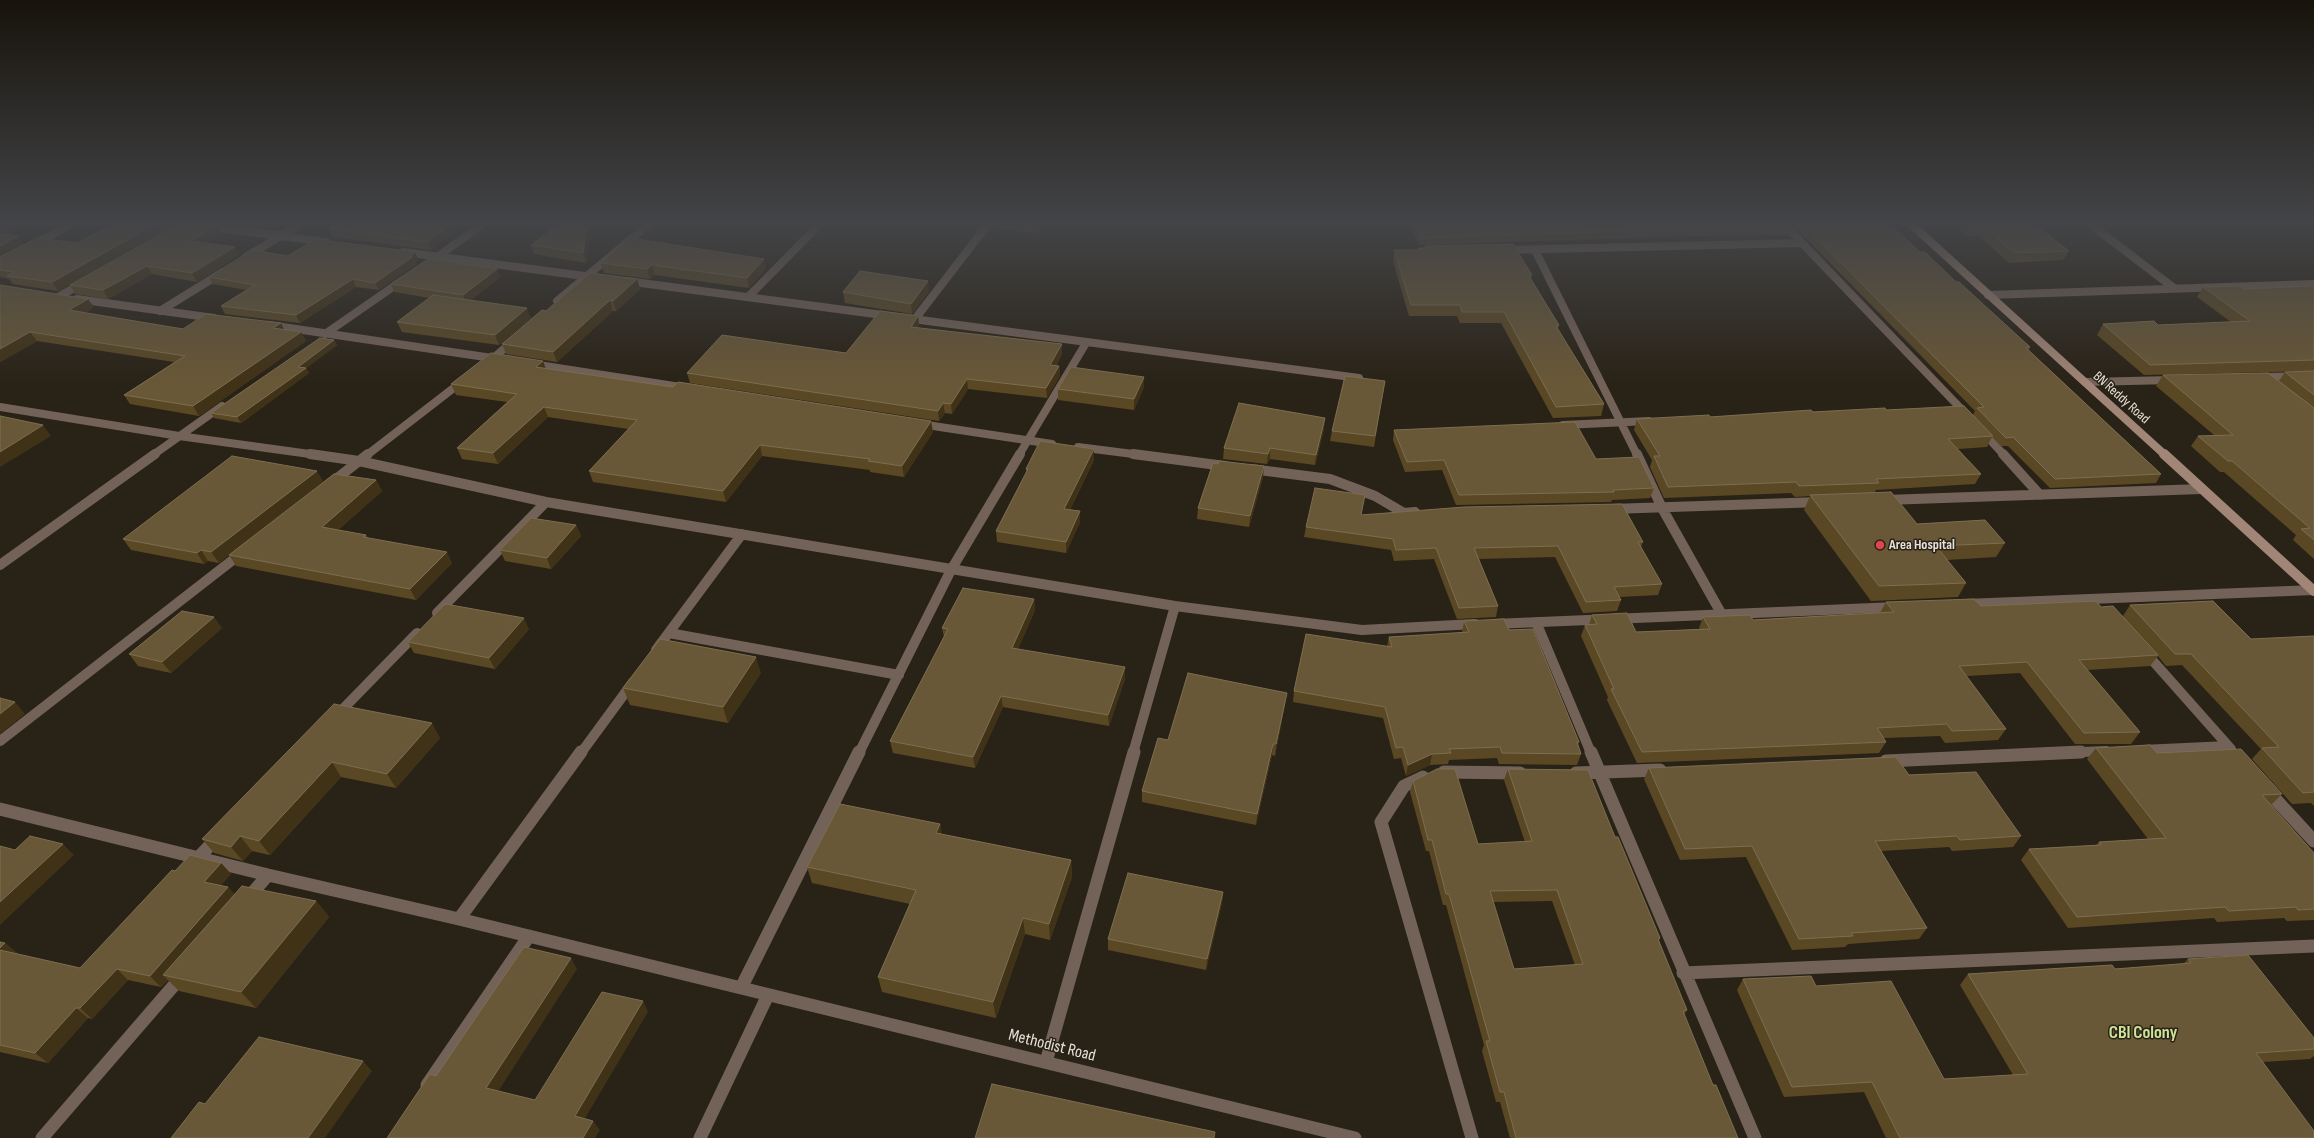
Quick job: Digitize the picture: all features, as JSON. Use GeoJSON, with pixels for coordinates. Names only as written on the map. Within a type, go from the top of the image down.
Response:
{"type":"FeatureCollection","features":[{"type":"Feature","properties":{"kind":"street"},"geometry":{"type":"LineString","coordinates":[[93,277],[56,296],[160,312],[221,319]]}},
{"type":"Feature","properties":{"kind":"street"},"geometry":{"type":"LineString","coordinates":[[160,312],[216,277]]}},
{"type":"Feature","properties":{"kind":"street"},"geometry":{"type":"LineString","coordinates":[[315,341],[407,277]]}},
{"type":"Feature","properties":{"kind":"street"},"geometry":{"type":"LineString","coordinates":[[551,307],[585,277]]}},
{"type":"Feature","properties":{"kind":"street"},"geometry":{"type":"LineString","coordinates":[[596,277],[749,296],[1086,343],[1370,380]]}},
{"type":"Feature","properties":{"kind":"street"},"geometry":{"type":"LineString","coordinates":[[749,296],[768,277]]}},
{"type":"Feature","properties":{"kind":"street"},"geometry":{"type":"LineString","coordinates":[[914,319],[947,277]]}},
{"type":"Feature","properties":{"kind":"street"},"geometry":{"type":"LineString","coordinates":[[1549,277],[1622,423],[1662,508],[1721,613]]}},
{"type":"Feature","properties":{"kind":"street"},"geometry":{"type":"LineString","coordinates":[[1835,277],[2040,494]]}},
{"type":"Feature","properties":{"kind":"street","name":"BN Reddy Road"},"geometry":{"type":"LineString","coordinates":[[1969,277],[2314,590]]}},
{"type":"Feature","properties":{"kind":"street"},"geometry":{"type":"LineString","coordinates":[[2160,277],[2174,288]]}},
{"type":"Feature","properties":{"kind":"street"},"geometry":{"type":"LineString","coordinates":[[1988,295],[2314,284]]}},
{"type":"Feature","properties":{"kind":"street"},"geometry":{"type":"LineString","coordinates":[[259,324],[328,332],[508,361]]}},
{"type":"Feature","properties":{"kind":"street"},"geometry":{"type":"LineString","coordinates":[[321,490],[478,370],[522,332]]}},
{"type":"Feature","properties":{"kind":"street"},"geometry":{"type":"LineString","coordinates":[[741,988],[951,570],[1086,343]]}},
{"type":"Feature","properties":{"kind":"street"},"geometry":{"type":"LineString","coordinates":[[524,363],[698,390]]}},
{"type":"Feature","properties":{"kind":"street"},"geometry":{"type":"LineString","coordinates":[[2274,386],[2258,377],[2314,376]]}},
{"type":"Feature","properties":{"kind":"street"},"geometry":{"type":"LineString","coordinates":[[2085,382],[2185,380]]}},
{"type":"Feature","properties":{"kind":"street"},"geometry":{"type":"LineString","coordinates":[[0,565],[230,400]]}},
{"type":"Feature","properties":{"kind":"street"},"geometry":{"type":"LineString","coordinates":[[0,407],[179,436],[359,461],[546,502],[951,570],[1175,606],[1362,630],[1721,613],[1910,606]]}},
{"type":"Feature","properties":{"kind":"street"},"geometry":{"type":"LineString","coordinates":[[1943,408],[1959,407]]}},
{"type":"Feature","properties":{"kind":"street"},"geometry":{"type":"LineString","coordinates":[[1550,426],[1661,421]]}},
{"type":"Feature","properties":{"kind":"street"},"geometry":{"type":"LineString","coordinates":[[911,423],[1029,441],[1330,479],[1375,496],[1404,513],[1427,512]]}},
{"type":"Feature","properties":{"kind":"street"},"geometry":{"type":"LineString","coordinates":[[1875,500],[2202,489]]}},
{"type":"Feature","properties":{"kind":"street"},"geometry":{"type":"LineString","coordinates":[[330,722],[546,502]]}},
{"type":"Feature","properties":{"kind":"street"},"geometry":{"type":"LineString","coordinates":[[1599,509],[1827,502]]}},
{"type":"Feature","properties":{"kind":"street"},"geometry":{"type":"LineString","coordinates":[[650,658],[742,534]]}},
{"type":"Feature","properties":{"kind":"street"},"geometry":{"type":"LineString","coordinates":[[0,741],[252,545]]}},
{"type":"Feature","properties":{"kind":"street"},"geometry":{"type":"LineString","coordinates":[[1957,605],[2314,590]]}},
{"type":"Feature","properties":{"kind":"street"},"geometry":{"type":"LineString","coordinates":[[2098,600],[2109,611]]}},
{"type":"Feature","properties":{"kind":"street"},"geometry":{"type":"LineString","coordinates":[[1046,1062],[1175,606]]}},
{"type":"Feature","properties":{"kind":"street"},"geometry":{"type":"LineString","coordinates":[[1536,622],[1601,773],[1683,973],[1755,1138]]}},
{"type":"Feature","properties":{"kind":"street"},"geometry":{"type":"LineString","coordinates":[[669,633],[899,675]]}},
{"type":"Feature","properties":{"kind":"street"},"geometry":{"type":"LineString","coordinates":[[2140,646],[2238,757]]}},
{"type":"Feature","properties":{"kind":"street"},"geometry":{"type":"LineString","coordinates":[[459,919],[641,671]]}},
{"type":"Feature","properties":{"kind":"street"},"geometry":{"type":"LineString","coordinates":[[2132,750],[2228,746]]}},
{"type":"Feature","properties":{"kind":"street"},"geometry":{"type":"LineString","coordinates":[[1871,761],[2117,751]]}},
{"type":"Feature","properties":{"kind":"street"},"geometry":{"type":"LineString","coordinates":[[1561,773],[1672,770]]}},
{"type":"Feature","properties":{"kind":"street"},"geometry":{"type":"LineString","coordinates":[[1472,1138],[1381,822],[1404,786],[1434,772],[1529,773]]}},
{"type":"Feature","properties":{"kind":"street"},"geometry":{"type":"LineString","coordinates":[[2258,780],[2314,842]]}},
{"type":"Feature","properties":{"kind":"street","name":"Methodist Road"},"geometry":{"type":"LineString","coordinates":[[0,809],[268,875],[459,919],[1355,1138]]}},
{"type":"Feature","properties":{"kind":"street"},"geometry":{"type":"LineString","coordinates":[[198,858],[225,830]]}},
{"type":"Feature","properties":{"kind":"street"},"geometry":{"type":"LineString","coordinates":[[242,905],[268,875]]}},
{"type":"Feature","properties":{"kind":"street"},"geometry":{"type":"LineString","coordinates":[[418,1099],[529,936]]}},
{"type":"Feature","properties":{"kind":"street"},"geometry":{"type":"LineString","coordinates":[[1683,973],[2314,946]]}},
{"type":"Feature","properties":{"kind":"street"},"geometry":{"type":"LineString","coordinates":[[42,1138],[191,965]]}},
{"type":"Feature","properties":{"kind":"street"},"geometry":{"type":"LineString","coordinates":[[700,1138],[768,995]]}},
{"type":"Feature","properties":{"kind":"building"},"geometry":{"type":"Polygon","coordinates":[[[15,277],[61,277],[52,282],[15,277]]]}},
{"type":"Feature","properties":{"kind":"building"},"geometry":{"type":"Polygon","coordinates":[[[84,277],[127,277],[103,290],[70,285],[84,277]]]}},
{"type":"Feature","properties":{"kind":"building"},"geometry":{"type":"Polygon","coordinates":[[[210,277],[383,277],[375,283],[353,279],[296,315],[221,306],[255,285],[210,277]]]}},
{"type":"Feature","properties":{"kind":"building"},"geometry":{"type":"Polygon","coordinates":[[[401,277],[486,277],[463,295],[391,284],[401,277]]]}},
{"type":"Feature","properties":{"kind":"building"},"geometry":{"type":"Polygon","coordinates":[[[585,277],[622,277],[637,279],[613,301],[610,300],[553,352],[502,344],[542,310],[546,311],[585,277]]]}},
{"type":"Feature","properties":{"kind":"building"},"geometry":{"type":"Polygon","coordinates":[[[855,277],[902,277],[928,281],[911,304],[843,292],[855,277]]]}},
{"type":"Feature","properties":{"kind":"building"},"geometry":{"type":"Polygon","coordinates":[[[1402,277],[1530,277],[1559,325],[1556,326],[1604,404],[1556,407],[1504,312],[1462,312],[1460,305],[1411,305],[1402,277]]]}},
{"type":"Feature","properties":{"kind":"building"},"geometry":{"type":"Polygon","coordinates":[[[1855,277],[1951,277],[1956,282],[1959,282],[2030,347],[2026,348],[2161,474],[2055,479],[2013,437],[2006,438],[1977,408],[1984,407],[1855,277]]]}},
{"type":"Feature","properties":{"kind":"building"},"geometry":{"type":"Polygon","coordinates":[[[0,285],[88,299],[69,310],[183,329],[206,314],[281,323],[273,328],[301,332],[193,406],[124,395],[185,356],[30,332],[0,349],[0,285]]]}},
{"type":"Feature","properties":{"kind":"building"},"geometry":{"type":"Polygon","coordinates":[[[2240,286],[2244,289],[2314,286],[2314,360],[2150,365],[2103,324],[2154,321],[2158,325],[2250,321],[2203,287],[2240,286]]]}},
{"type":"Feature","properties":{"kind":"building"},"geometry":{"type":"Polygon","coordinates":[[[433,295],[527,308],[495,335],[397,322],[433,295]]]}},
{"type":"Feature","properties":{"kind":"building"},"geometry":{"type":"Polygon","coordinates":[[[880,311],[918,316],[911,327],[1062,344],[1050,365],[1059,366],[1046,388],[967,379],[951,404],[943,403],[938,411],[687,373],[722,335],[846,353],[880,311]]]}},
{"type":"Feature","properties":{"kind":"building"},"geometry":{"type":"Polygon","coordinates":[[[320,338],[334,340],[298,367],[306,368],[237,417],[211,413],[320,338]]]}},
{"type":"Feature","properties":{"kind":"building"},"geometry":{"type":"Polygon","coordinates":[[[491,353],[543,361],[536,367],[673,387],[678,382],[931,421],[902,466],[868,461],[870,459],[760,445],[723,491],[589,471],[637,420],[544,407],[493,453],[457,448],[517,394],[451,384],[491,353]]]}},
{"type":"Feature","properties":{"kind":"building"},"geometry":{"type":"Polygon","coordinates":[[[1071,367],[1144,377],[1134,399],[1058,389],[1071,367]]]}},
{"type":"Feature","properties":{"kind":"building"},"geometry":{"type":"Polygon","coordinates":[[[2314,371],[2314,395],[2285,372],[2314,371]]]}},
{"type":"Feature","properties":{"kind":"building"},"geometry":{"type":"Polygon","coordinates":[[[2268,373],[2314,408],[2314,540],[2301,529],[2310,528],[2232,461],[2228,461],[2198,436],[2233,435],[2163,375],[2268,373]]]}},
{"type":"Feature","properties":{"kind":"building"},"geometry":{"type":"Polygon","coordinates":[[[1345,376],[1385,381],[1375,436],[1332,431],[1345,376]]]}},
{"type":"Feature","properties":{"kind":"building"},"geometry":{"type":"Polygon","coordinates":[[[1239,403],[1325,418],[1316,455],[1270,448],[1268,454],[1224,448],[1239,403]]]}},
{"type":"Feature","properties":{"kind":"building"},"geometry":{"type":"Polygon","coordinates":[[[1964,406],[1993,436],[1948,439],[1981,474],[1876,479],[1879,483],[1799,486],[1796,482],[1668,487],[1654,456],[1660,456],[1637,419],[1709,415],[1710,417],[1811,410],[1813,412],[1964,406]]]}},
{"type":"Feature","properties":{"kind":"building"},"geometry":{"type":"Polygon","coordinates":[[[0,416],[43,425],[0,452],[0,416]]]}},
{"type":"Feature","properties":{"kind":"building"},"geometry":{"type":"Polygon","coordinates":[[[1575,422],[1596,459],[1639,457],[1654,488],[1613,490],[1614,492],[1459,495],[1444,460],[1407,462],[1394,430],[1575,422]]]}},
{"type":"Feature","properties":{"kind":"building"},"geometry":{"type":"Polygon","coordinates":[[[1040,441],[1094,449],[1064,509],[1080,511],[1066,542],[996,531],[1028,469],[1026,469],[1040,441]]]}},
{"type":"Feature","properties":{"kind":"building"},"geometry":{"type":"Polygon","coordinates":[[[232,456],[317,471],[211,552],[201,550],[197,553],[123,539],[232,456]]]}},
{"type":"Feature","properties":{"kind":"building"},"geometry":{"type":"Polygon","coordinates":[[[1219,461],[1264,466],[1250,516],[1198,508],[1213,463],[1218,464],[1219,461]]]}},
{"type":"Feature","properties":{"kind":"building"},"geometry":{"type":"Polygon","coordinates":[[[334,474],[376,480],[322,527],[366,535],[363,537],[447,552],[410,589],[229,555],[334,474]]]}},
{"type":"Feature","properties":{"kind":"building"},"geometry":{"type":"Polygon","coordinates":[[[1315,488],[1365,495],[1361,515],[1464,507],[1622,504],[1643,542],[1638,542],[1662,584],[1614,587],[1621,600],[1586,602],[1558,546],[1474,548],[1498,606],[1459,608],[1436,548],[1396,550],[1393,539],[1306,527],[1315,488]]]}},
{"type":"Feature","properties":{"kind":"building"},"geometry":{"type":"Polygon","coordinates":[[[1891,492],[1917,524],[1985,520],[2005,543],[1936,546],[1966,583],[1879,586],[1810,495],[1891,492]]]}},
{"type":"Feature","properties":{"kind":"building"},"geometry":{"type":"Polygon","coordinates":[[[531,518],[576,525],[547,558],[500,550],[531,518]]]}},
{"type":"Feature","properties":{"kind":"building"},"geometry":{"type":"Polygon","coordinates":[[[963,588],[1034,599],[1012,648],[1125,667],[1108,715],[1001,696],[973,757],[890,741],[948,629],[942,628],[963,588]]]}},
{"type":"Feature","properties":{"kind":"building"},"geometry":{"type":"Polygon","coordinates":[[[1974,599],[1981,606],[2096,601],[2101,607],[2113,606],[2158,655],[2079,660],[2140,732],[2084,733],[2027,662],[1959,666],[2006,729],[1952,731],[1947,724],[1877,728],[1886,742],[1642,752],[1611,689],[1614,689],[1585,625],[1597,624],[1592,615],[1627,613],[1636,632],[1710,629],[1703,617],[1750,615],[1753,620],[1894,612],[1886,602],[1974,599]]]}},
{"type":"Feature","properties":{"kind":"building"},"geometry":{"type":"Polygon","coordinates":[[[2213,601],[2251,639],[2314,636],[2314,792],[2303,793],[2262,748],[2279,747],[2191,654],[2175,654],[2130,605],[2213,601]]]}},
{"type":"Feature","properties":{"kind":"building"},"geometry":{"type":"Polygon","coordinates":[[[445,604],[524,618],[489,658],[408,642],[445,604]]]}},
{"type":"Feature","properties":{"kind":"building"},"geometry":{"type":"Polygon","coordinates":[[[182,611],[214,617],[162,662],[129,654],[182,611]]]}},
{"type":"Feature","properties":{"kind":"building"},"geometry":{"type":"Polygon","coordinates":[[[1504,619],[1509,630],[1533,629],[1579,742],[1577,742],[1581,754],[1502,753],[1500,747],[1449,749],[1451,753],[1432,754],[1408,765],[1403,747],[1396,748],[1385,707],[1294,691],[1306,634],[1392,647],[1389,637],[1469,632],[1464,621],[1504,619]]]}},
{"type":"Feature","properties":{"kind":"building"},"geometry":{"type":"Polygon","coordinates":[[[660,639],[756,657],[723,707],[623,688],[660,639]]]}},
{"type":"Feature","properties":{"kind":"building"},"geometry":{"type":"Polygon","coordinates":[[[1188,673],[1287,693],[1276,744],[1273,744],[1257,814],[1142,791],[1158,738],[1168,740],[1188,673]]]}},
{"type":"Feature","properties":{"kind":"building"},"geometry":{"type":"Polygon","coordinates":[[[0,698],[15,702],[0,714],[0,698]]]}},
{"type":"Feature","properties":{"kind":"building"},"geometry":{"type":"Polygon","coordinates":[[[334,704],[432,723],[387,774],[332,762],[259,841],[240,836],[231,847],[202,839],[334,704]]]}},
{"type":"Feature","properties":{"kind":"building"},"geometry":{"type":"Polygon","coordinates":[[[2150,745],[2157,753],[2241,749],[2282,794],[2262,795],[2314,853],[2314,909],[2298,910],[2296,907],[2229,911],[2225,907],[2077,917],[2029,849],[2101,845],[2099,842],[2166,838],[2096,748],[2150,745]]]}},
{"type":"Feature","properties":{"kind":"building"},"geometry":{"type":"Polygon","coordinates":[[[1896,757],[1909,775],[1976,772],[2021,836],[1960,840],[1957,836],[1875,841],[1927,928],[1851,933],[1853,936],[1799,939],[1752,846],[1685,849],[1649,768],[1896,757]]]}},
{"type":"Feature","properties":{"kind":"building"},"geometry":{"type":"Polygon","coordinates":[[[1437,769],[1455,769],[1478,844],[1532,841],[1508,769],[1588,770],[1615,837],[1618,837],[1660,938],[1658,939],[1687,1010],[1683,1011],[1713,1085],[1716,1085],[1738,1138],[1516,1138],[1504,1092],[1500,1092],[1486,1041],[1490,1041],[1449,894],[1446,894],[1432,840],[1428,840],[1413,781],[1437,769]],[[1557,890],[1490,891],[1514,969],[1583,964],[1557,890]]]}},
{"type":"Feature","properties":{"kind":"building"},"geometry":{"type":"Polygon","coordinates":[[[840,804],[940,824],[936,833],[1071,860],[1049,924],[1023,918],[993,1002],[878,977],[916,890],[807,867],[840,804]]]}},
{"type":"Feature","properties":{"kind":"building"},"geometry":{"type":"Polygon","coordinates":[[[30,836],[63,844],[0,902],[0,846],[15,850],[30,836]]]}},
{"type":"Feature","properties":{"kind":"building"},"geometry":{"type":"Polygon","coordinates":[[[190,855],[221,863],[204,882],[228,887],[150,976],[117,969],[80,1008],[76,1008],[35,1053],[0,1045],[0,950],[80,968],[172,870],[175,871],[190,855]]]}},
{"type":"Feature","properties":{"kind":"building"},"geometry":{"type":"Polygon","coordinates":[[[1128,873],[1223,892],[1207,959],[1108,939],[1128,873]]]}},
{"type":"Feature","properties":{"kind":"building"},"geometry":{"type":"Polygon","coordinates":[[[242,886],[316,901],[241,992],[163,975],[242,886]]]}},
{"type":"Feature","properties":{"kind":"building"},"geometry":{"type":"Polygon","coordinates":[[[0,942],[5,943],[0,948],[0,942]]]}},
{"type":"Feature","properties":{"kind":"building"},"geometry":{"type":"Polygon","coordinates":[[[524,947],[571,958],[486,1088],[535,1100],[602,992],[643,1001],[575,1116],[593,1121],[583,1138],[387,1138],[430,1074],[436,1076],[524,947]]]}},
{"type":"Feature","properties":{"kind":"building"},"geometry":{"type":"Polygon","coordinates":[[[2248,955],[2314,1038],[2314,1049],[2256,1053],[2314,1131],[2314,1138],[1900,1138],[1872,1082],[1792,1087],[1743,979],[1811,976],[1816,986],[1891,981],[1944,1079],[2028,1074],[1968,974],[2112,965],[2115,969],[2191,963],[2188,959],[2248,955]]]}},
{"type":"Feature","properties":{"kind":"building"},"geometry":{"type":"Polygon","coordinates":[[[259,1037],[363,1061],[308,1138],[171,1138],[199,1102],[205,1104],[259,1037]]]}},
{"type":"Feature","properties":{"kind":"building"},"geometry":{"type":"Polygon","coordinates":[[[992,1084],[1215,1132],[1214,1138],[975,1138],[992,1084]]]}},
{"type":"Feature","properties":{"kind":"place","name":"Area Hospital"},"geometry":{"type":"Point","coordinates":[1880,545]}},
{"type":"Feature","properties":{"kind":"district","name":"CBI Colony"},"geometry":{"type":"Point","coordinates":[2143,1033]}}]}
